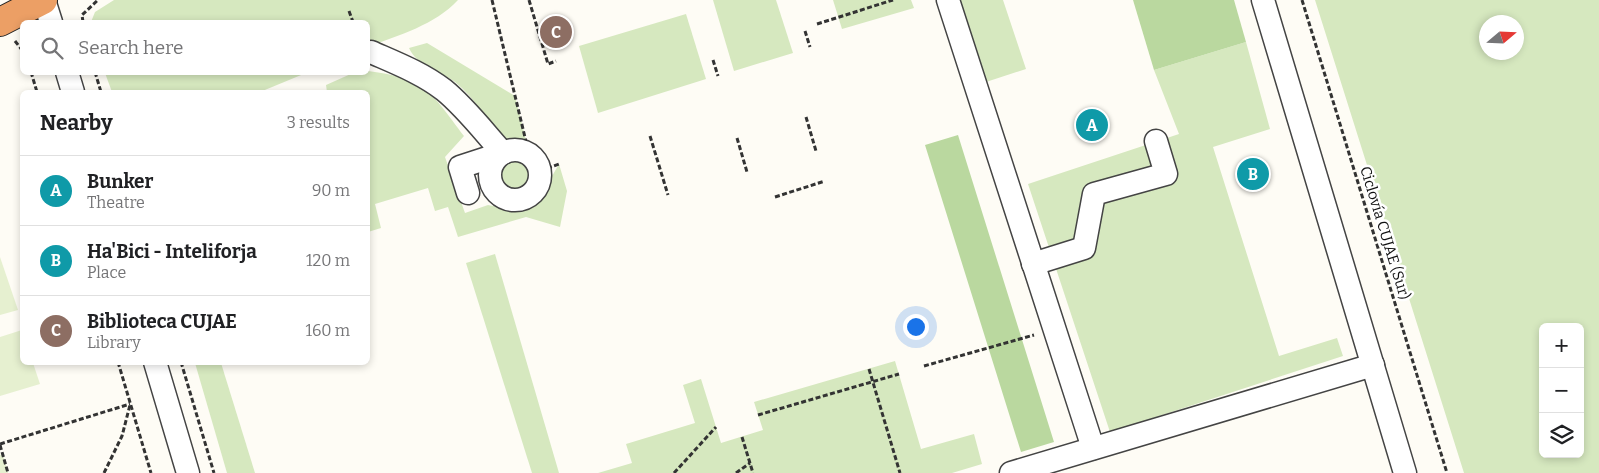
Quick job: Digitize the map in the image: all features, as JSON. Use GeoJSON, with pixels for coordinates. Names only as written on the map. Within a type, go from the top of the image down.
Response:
{"type":"FeatureCollection","features":[{"type":"Feature","properties":{"kind":"highway"},"geometry":{"type":"LineString","coordinates":[[0,22],[44,0]]}},
{"type":"Feature","properties":{"kind":"lane"},"geometry":{"type":"LineString","coordinates":[[44,0],[50,20]]}},
{"type":"Feature","properties":{"kind":"lane"},"geometry":{"type":"LineString","coordinates":[[948,0],[1093,448]]}},
{"type":"Feature","properties":{"kind":"lane"},"geometry":{"type":"LineString","coordinates":[[1263,0],[1405,473]]}},
{"type":"Feature","properties":{"kind":"lane"},"geometry":{"type":"LineString","coordinates":[[371,52],[409,68],[443,90],[473,119],[503,153]]}},
{"type":"Feature","properties":{"kind":"lane"},"geometry":{"type":"LineString","coordinates":[[68,75],[72,90]]}},
{"type":"Feature","properties":{"kind":"lane"},"geometry":{"type":"LineString","coordinates":[[1033,264],[1084,248],[1094,194],[1166,174],[1156,141]]}},
{"type":"Feature","properties":{"kind":"lane"},"geometry":{"type":"LineString","coordinates":[[468,193],[460,167],[503,153],[516,150],[543,163],[538,188],[532,194],[517,201],[501,197],[494,191],[489,174],[496,158],[503,153]]}},
{"type":"Feature","properties":{"kind":"lane"},"geometry":{"type":"LineString","coordinates":[[156,365],[188,473]]}},
{"type":"Feature","properties":{"kind":"lane"},"geometry":{"type":"LineString","coordinates":[[1011,473],[1373,365]]}},
{"type":"Feature","properties":{"kind":"path"},"geometry":{"type":"LineString","coordinates":[[83,20],[82,15],[98,0]]}},
{"type":"Feature","properties":{"kind":"path"},"geometry":{"type":"LineString","coordinates":[[492,0],[543,163]]}},
{"type":"Feature","properties":{"kind":"path"},"geometry":{"type":"LineString","coordinates":[[529,0],[548,64],[556,61]]}},
{"type":"Feature","properties":{"kind":"path"},"geometry":{"type":"LineString","coordinates":[[817,24],[893,0]]}},
{"type":"Feature","properties":{"kind":"path","name":"Ciclovía CUJAE (Sur)"},"geometry":{"type":"LineString","coordinates":[[1302,0],[1447,473]]}},
{"type":"Feature","properties":{"kind":"path"},"geometry":{"type":"LineString","coordinates":[[349,11],[352,20]]}},
{"type":"Feature","properties":{"kind":"path"},"geometry":{"type":"LineString","coordinates":[[805,31],[810,47]]}},
{"type":"Feature","properties":{"kind":"path"},"geometry":{"type":"LineString","coordinates":[[713,60],[718,76]]}},
{"type":"Feature","properties":{"kind":"path"},"geometry":{"type":"LineString","coordinates":[[31,75],[35,90]]}},
{"type":"Feature","properties":{"kind":"path"},"geometry":{"type":"LineString","coordinates":[[96,75],[100,90]]}},
{"type":"Feature","properties":{"kind":"path"},"geometry":{"type":"LineString","coordinates":[[806,117],[816,151]]}},
{"type":"Feature","properties":{"kind":"path"},"geometry":{"type":"LineString","coordinates":[[650,136],[668,196]]}},
{"type":"Feature","properties":{"kind":"path"},"geometry":{"type":"LineString","coordinates":[[737,138],[747,172]]}},
{"type":"Feature","properties":{"kind":"path"},"geometry":{"type":"LineString","coordinates":[[775,197],[826,181]]}},
{"type":"Feature","properties":{"kind":"path"},"geometry":{"type":"LineString","coordinates":[[924,366],[1054,329]]}},
{"type":"Feature","properties":{"kind":"path"},"geometry":{"type":"LineString","coordinates":[[119,365],[151,473]]}},
{"type":"Feature","properties":{"kind":"path"},"geometry":{"type":"LineString","coordinates":[[182,365],[214,473]]}},
{"type":"Feature","properties":{"kind":"path"},"geometry":{"type":"LineString","coordinates":[[869,369],[900,473]]}},
{"type":"Feature","properties":{"kind":"path"},"geometry":{"type":"LineString","coordinates":[[758,415],[899,374]]}},
{"type":"Feature","properties":{"kind":"path"},"geometry":{"type":"LineString","coordinates":[[8,473],[0,444],[130,404]]}},
{"type":"Feature","properties":{"kind":"path"},"geometry":{"type":"LineString","coordinates":[[104,473],[122,436],[130,404]]}},
{"type":"Feature","properties":{"kind":"path"},"geometry":{"type":"LineString","coordinates":[[674,473],[716,427]]}},
{"type":"Feature","properties":{"kind":"path"},"geometry":{"type":"LineString","coordinates":[[742,436],[753,473]]}},
{"type":"Feature","properties":{"kind":"path"},"geometry":{"type":"LineString","coordinates":[[736,473],[750,464]]}},
{"type":"Feature","properties":{"kind":"green space"},"geometry":{"type":"Polygon","coordinates":[[[114,0],[458,0],[449,9],[428,23],[370,46],[370,20],[92,20],[95,12],[114,0]]]}},
{"type":"Feature","properties":{"kind":"green space"},"geometry":{"type":"Polygon","coordinates":[[[713,0],[776,0],[793,53],[734,71],[713,0]]]}},
{"type":"Feature","properties":{"kind":"green space"},"geometry":{"type":"Polygon","coordinates":[[[833,0],[911,0],[914,8],[842,29],[833,0]]]}},
{"type":"Feature","properties":{"kind":"green space"},"geometry":{"type":"Polygon","coordinates":[[[956,0],[1003,0],[1026,69],[983,83],[956,0]]]}},
{"type":"Feature","properties":{"kind":"green space"},"geometry":{"type":"Polygon","coordinates":[[[1133,0],[1234,0],[1246,42],[1154,70],[1133,0]]]}},
{"type":"Feature","properties":{"kind":"green space"},"geometry":{"type":"Polygon","coordinates":[[[1315,0],[1599,0],[1599,473],[1464,473],[1315,0]]]}},
{"type":"Feature","properties":{"kind":"green space"},"geometry":{"type":"Polygon","coordinates":[[[686,14],[706,79],[598,113],[579,46],[686,14]]]}},
{"type":"Feature","properties":{"kind":"green space"},"geometry":{"type":"Polygon","coordinates":[[[1246,42],[1270,129],[1213,147],[1279,356],[1337,338],[1343,356],[1110,432],[1028,184],[1179,134],[1154,70],[1246,42]]]}},
{"type":"Feature","properties":{"kind":"green space"},"geometry":{"type":"Polygon","coordinates":[[[427,43],[515,96],[526,140],[501,141],[469,95],[455,82],[423,64],[409,48],[427,43]]]}},
{"type":"Feature","properties":{"kind":"green space"},"geometry":{"type":"Polygon","coordinates":[[[370,71],[387,74],[415,83],[434,98],[464,136],[445,157],[465,213],[488,205],[504,208],[530,206],[543,192],[559,164],[567,191],[560,227],[526,217],[458,237],[448,207],[435,211],[428,188],[375,204],[381,228],[370,231],[370,90],[327,90],[326,85],[348,75],[370,75],[370,71]]]}},
{"type":"Feature","properties":{"kind":"green space"},"geometry":{"type":"Polygon","coordinates":[[[106,75],[301,75],[265,90],[111,90],[106,75]]]}},
{"type":"Feature","properties":{"kind":"green space"},"geometry":{"type":"Polygon","coordinates":[[[958,135],[1054,442],[1021,452],[925,145],[958,135]]]}},
{"type":"Feature","properties":{"kind":"green space"},"geometry":{"type":"Polygon","coordinates":[[[515,161],[525,166],[530,176],[525,186],[515,191],[505,186],[500,176],[505,166],[515,161]]]}},
{"type":"Feature","properties":{"kind":"green space"},"geometry":{"type":"Polygon","coordinates":[[[495,254],[559,473],[532,473],[466,263],[495,254]]]}},
{"type":"Feature","properties":{"kind":"green space"},"geometry":{"type":"Polygon","coordinates":[[[0,257],[18,310],[0,315],[0,257]]]}},
{"type":"Feature","properties":{"kind":"green space"},"geometry":{"type":"Polygon","coordinates":[[[20,331],[20,365],[34,365],[40,384],[0,396],[0,337],[20,331]]]}},
{"type":"Feature","properties":{"kind":"green space"},"geometry":{"type":"Polygon","coordinates":[[[895,361],[921,449],[974,434],[982,464],[952,473],[598,473],[632,463],[626,444],[695,423],[683,385],[701,379],[721,443],[763,430],[754,402],[895,361]]]}},
{"type":"Feature","properties":{"kind":"green space"},"geometry":{"type":"Polygon","coordinates":[[[196,365],[222,365],[255,473],[227,473],[196,365]]]}},
{"type":"Feature","properties":{"kind":"green space"},"geometry":{"type":"Polygon","coordinates":[[[3,454],[8,473],[0,473],[0,455],[3,454]]]}},
{"type":"Feature","properties":{"kind":"place","name":"Biblioteca CUJAE"},"geometry":{"type":"Point","coordinates":[556,32]}},
{"type":"Feature","properties":{"kind":"place","name":"Bunker"},"geometry":{"type":"Point","coordinates":[1092,125]}},
{"type":"Feature","properties":{"kind":"place","name":"Ha'Bici - Inteliforja"},"geometry":{"type":"Point","coordinates":[1253,174]}}]}
